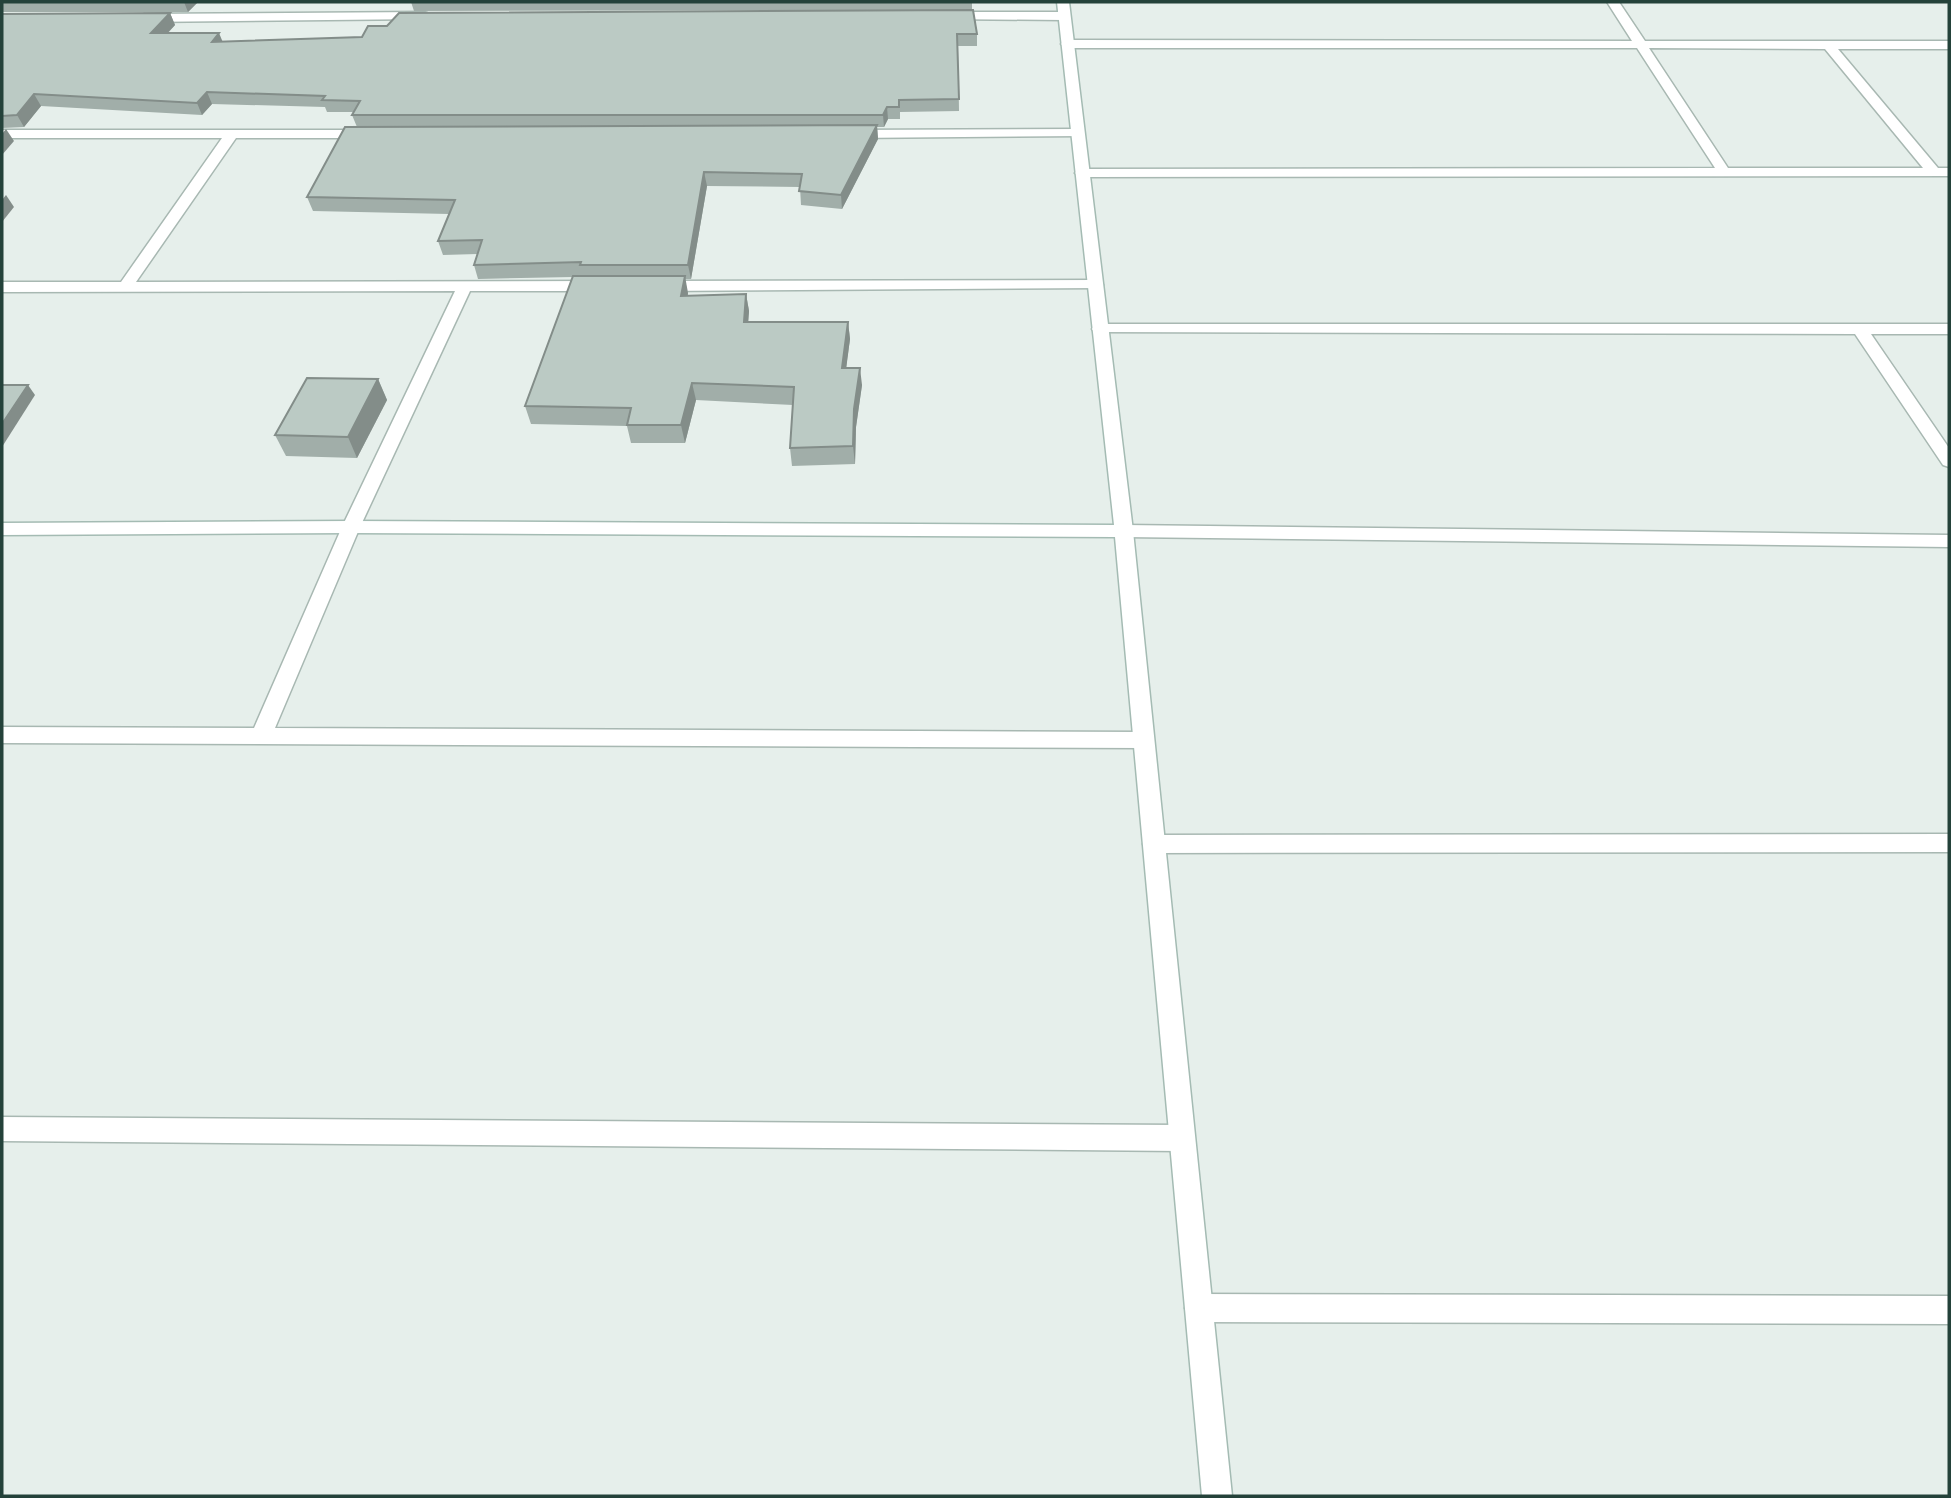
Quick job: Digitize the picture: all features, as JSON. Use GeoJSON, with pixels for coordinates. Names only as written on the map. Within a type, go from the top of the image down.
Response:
{"type":"FeatureCollection","features":[{"type":"Feature","properties":{"kind":"street"},"geometry":{"type":"LineString","coordinates":[[293,16],[304,2]]}},
{"type":"Feature","properties":{"kind":"street"},"geometry":{"type":"LineString","coordinates":[[1613,2],[1724,172]]}},
{"type":"Feature","properties":{"kind":"street"},"geometry":{"type":"LineString","coordinates":[[927,16],[1063,9],[1124,531],[1217,1496]]}},
{"type":"Feature","properties":{"kind":"street"},"geometry":{"type":"LineString","coordinates":[[127,18],[431,16]]}},
{"type":"Feature","properties":{"kind":"street"},"geometry":{"type":"LineString","coordinates":[[1068,44],[1949,45]]}},
{"type":"Feature","properties":{"kind":"street"},"geometry":{"type":"LineString","coordinates":[[1828,44],[1934,172]]}},
{"type":"Feature","properties":{"kind":"street"},"geometry":{"type":"LineString","coordinates":[[2,134],[384,134]]}},
{"type":"Feature","properties":{"kind":"street"},"geometry":{"type":"LineString","coordinates":[[126,286],[232,134]]}},
{"type":"Feature","properties":{"kind":"street"},"geometry":{"type":"LineString","coordinates":[[842,134],[1077,134]]}},
{"type":"Feature","properties":{"kind":"street"},"geometry":{"type":"LineString","coordinates":[[1082,173],[1949,172]]}},
{"type":"Feature","properties":{"kind":"street"},"geometry":{"type":"LineString","coordinates":[[643,286],[1095,285]]}},
{"type":"Feature","properties":{"kind":"street"},"geometry":{"type":"LineString","coordinates":[[261,736],[351,527],[465,286]]}},
{"type":"Feature","properties":{"kind":"street"},"geometry":{"type":"LineString","coordinates":[[2,287],[615,286]]}},
{"type":"Feature","properties":{"kind":"street"},"geometry":{"type":"LineString","coordinates":[[1100,329],[1949,329]]}},
{"type":"Feature","properties":{"kind":"street"},"geometry":{"type":"LineString","coordinates":[[1860,329],[1949,461]]}},
{"type":"Feature","properties":{"kind":"street"},"geometry":{"type":"LineString","coordinates":[[2,529],[351,527],[1124,531],[1949,541]]}},
{"type":"Feature","properties":{"kind":"street"},"geometry":{"type":"LineString","coordinates":[[2,736],[1143,740]]}},
{"type":"Feature","properties":{"kind":"street"},"geometry":{"type":"LineString","coordinates":[[1154,844],[1949,843]]}},
{"type":"Feature","properties":{"kind":"street"},"geometry":{"type":"LineString","coordinates":[[2,1129],[1181,1138]]}},
{"type":"Feature","properties":{"kind":"street"},"geometry":{"type":"LineString","coordinates":[[1199,1307],[1949,1310]]}},
{"type":"Feature","properties":{"kind":"building"},"geometry":{"type":"Polygon","coordinates":[[[973,10],[977,34],[957,34],[959,99],[899,100],[899,107],[887,107],[883,115],[352,115],[360,101],[322,100],[325,96],[207,92],[197,103],[34,94],[17,115],[2,116],[2,14],[170,13],[151,33],[219,33],[212,42],[362,37],[368,26],[387,26],[399,13],[973,10]]]}},
{"type":"Feature","properties":{"kind":"building"},"geometry":{"type":"Polygon","coordinates":[[[877,125],[841,195],[799,191],[802,174],[704,172],[688,265],[580,265],[581,262],[474,265],[482,240],[438,241],[455,200],[307,197],[345,127],[877,125]]]}},
{"type":"Feature","properties":{"kind":"building"},"geometry":{"type":"Polygon","coordinates":[[[573,276],[685,276],[681,296],[746,294],[744,322],[848,322],[842,368],[860,368],[854,409],[853,446],[790,448],[794,387],[692,383],[681,425],[627,425],[631,408],[525,406],[573,276]]]}},
{"type":"Feature","properties":{"kind":"building"},"geometry":{"type":"Polygon","coordinates":[[[307,378],[378,379],[348,437],[275,435],[307,378]]]}},
{"type":"Feature","properties":{"kind":"building"},"geometry":{"type":"Polygon","coordinates":[[[2,385],[28,385],[2,424],[2,385]]]}}]}
